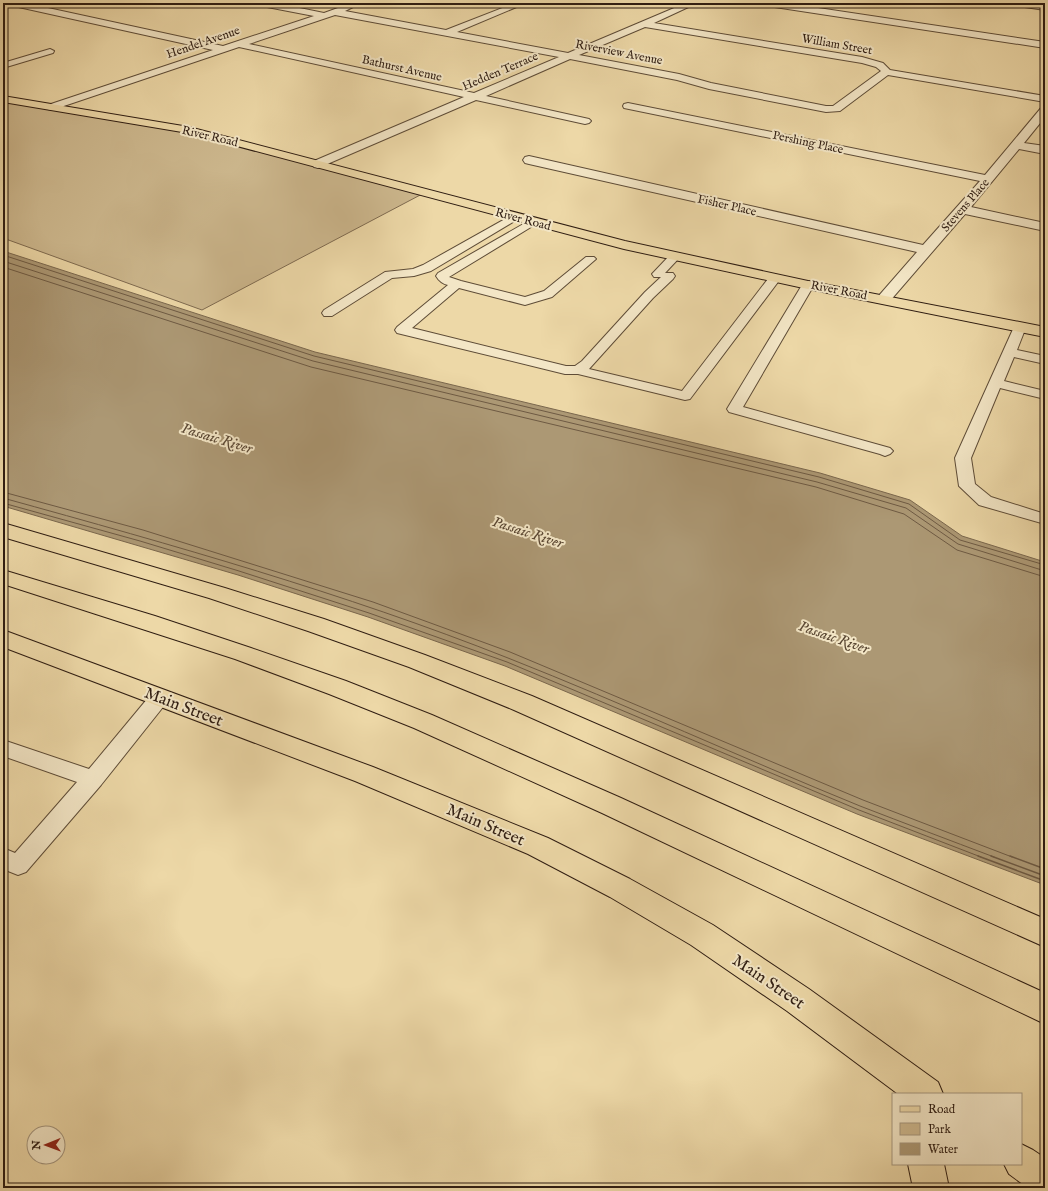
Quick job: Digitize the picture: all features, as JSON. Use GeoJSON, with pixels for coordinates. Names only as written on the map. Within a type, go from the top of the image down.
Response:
{"type":"FeatureCollection","features":[{"type":"Feature","properties":{"kind":"main road","name":"River Road"},"geometry":{"type":"LineString","coordinates":[[3,99],[189,130],[532,222],[624,245],[776,278],[1045,332]]}},
{"type":"Feature","properties":{"kind":"main road"},"geometry":{"type":"LineString","coordinates":[[3,530],[316,625],[424,664],[538,709],[1045,933]]}},
{"type":"Feature","properties":{"kind":"main road"},"geometry":{"type":"LineString","coordinates":[[3,577],[281,667],[383,705],[490,750],[592,796],[1045,1009]]}},
{"type":"Feature","properties":{"kind":"main road","name":"Main Street"},"geometry":{"type":"LineString","coordinates":[[3,638],[364,774],[451,808],[538,846],[600,878],[702,935],[798,1000],[885,1066],[925,1093]]}},
{"type":"Feature","properties":{"kind":"main road"},"geometry":{"type":"LineString","coordinates":[[885,1066],[901,1093]]}},
{"type":"Feature","properties":{"kind":"main road"},"geometry":{"type":"LineString","coordinates":[[1022,1163],[1045,1179]]}},
{"type":"Feature","properties":{"kind":"main road"},"geometry":{"type":"LineString","coordinates":[[926,1165],[931,1188]]}},
{"type":"Feature","properties":{"kind":"street"},"geometry":{"type":"LineString","coordinates":[[14,3],[223,49]]}},
{"type":"Feature","properties":{"kind":"street"},"geometry":{"type":"LineString","coordinates":[[262,3],[325,15]]}},
{"type":"Feature","properties":{"kind":"street","name":"Hendel Avenue"},"geometry":{"type":"LineString","coordinates":[[52,107],[361,3]]}},
{"type":"Feature","properties":{"kind":"street"},"geometry":{"type":"LineString","coordinates":[[447,33],[522,3]]}},
{"type":"Feature","properties":{"kind":"street","name":"Hedden Terrace"},"geometry":{"type":"LineString","coordinates":[[318,164],[471,97],[693,3]]}},
{"type":"Feature","properties":{"kind":"street"},"geometry":{"type":"LineString","coordinates":[[768,3],[1045,45]]}},
{"type":"Feature","properties":{"kind":"street"},"geometry":{"type":"LineString","coordinates":[[1018,3],[1045,7]]}},
{"type":"Feature","properties":{"kind":"street","name":"Riverview Avenue"},"geometry":{"type":"LineString","coordinates":[[335,12],[679,77],[709,86],[826,109],[836,109],[886,72]]}},
{"type":"Feature","properties":{"kind":"street","name":"William Street"},"geometry":{"type":"LineString","coordinates":[[645,24],[873,62],[884,68],[886,72],[1045,99]]}},
{"type":"Feature","properties":{"kind":"street","name":"Bathurst Avenue"},"geometry":{"type":"LineString","coordinates":[[238,44],[471,97],[585,121]]}},
{"type":"Feature","properties":{"kind":"street","name":"Pershing Place"},"geometry":{"type":"LineString","coordinates":[[628,106],[988,179]]}},
{"type":"Feature","properties":{"kind":"street","name":"Stevens Place"},"geometry":{"type":"LineString","coordinates":[[884,299],[988,179],[1045,110]]}},
{"type":"Feature","properties":{"kind":"street"},"geometry":{"type":"LineString","coordinates":[[1016,145],[1045,150]]}},
{"type":"Feature","properties":{"kind":"street","name":"Fisher Place"},"geometry":{"type":"LineString","coordinates":[[529,160],[925,250]]}},
{"type":"Feature","properties":{"kind":"street"},"geometry":{"type":"LineString","coordinates":[[962,209],[1045,227]]}},
{"type":"Feature","properties":{"kind":"lane"},"geometry":{"type":"LineString","coordinates":[[3,66],[50,51]]}},
{"type":"Feature","properties":{"kind":"lane"},"geometry":{"type":"LineString","coordinates":[[328,313],[389,275],[414,272],[427,268],[514,217]]}},
{"type":"Feature","properties":{"kind":"lane"},"geometry":{"type":"LineString","coordinates":[[532,222],[442,276],[447,281],[525,301],[548,294],[590,259]]}},
{"type":"Feature","properties":{"kind":"lane"},"geometry":{"type":"LineString","coordinates":[[578,370],[587,364],[650,295],[675,256]]}},
{"type":"Feature","properties":{"kind":"lane"},"geometry":{"type":"LineString","coordinates":[[457,284],[402,330],[526,359],[565,370],[578,370],[685,396],[776,278]]}},
{"type":"Feature","properties":{"kind":"lane"},"geometry":{"type":"LineString","coordinates":[[808,284],[734,409],[885,451]]}},
{"type":"Feature","properties":{"kind":"lane"},"geometry":{"type":"LineString","coordinates":[[1020,327],[963,458],[967,486],[985,501],[1045,519]]}},
{"type":"Feature","properties":{"kind":"lane"},"geometry":{"type":"LineString","coordinates":[[1009,352],[1039,359]]}},
{"type":"Feature","properties":{"kind":"lane"},"geometry":{"type":"LineString","coordinates":[[996,383],[1045,395]]}},
{"type":"Feature","properties":{"kind":"lane"},"geometry":{"type":"LineString","coordinates":[[3,858],[18,864],[93,778],[160,697]]}},
{"type":"Feature","properties":{"kind":"lane"},"geometry":{"type":"LineString","coordinates":[[3,748],[93,778]]}},
{"type":"Feature","properties":{"kind":"green space"},"geometry":{"type":"Polygon","coordinates":[[[3,99],[189,130],[424,193],[202,310],[3,238],[3,99]]]}},
{"type":"Feature","properties":{"kind":"water","name":"Passaic River"},"geometry":{"type":"Polygon","coordinates":[[[3,251],[315,352],[820,473],[910,500],[962,536],[1045,562],[1045,885],[857,814],[505,666],[368,617],[238,575],[3,506],[3,251]]]}}]}
